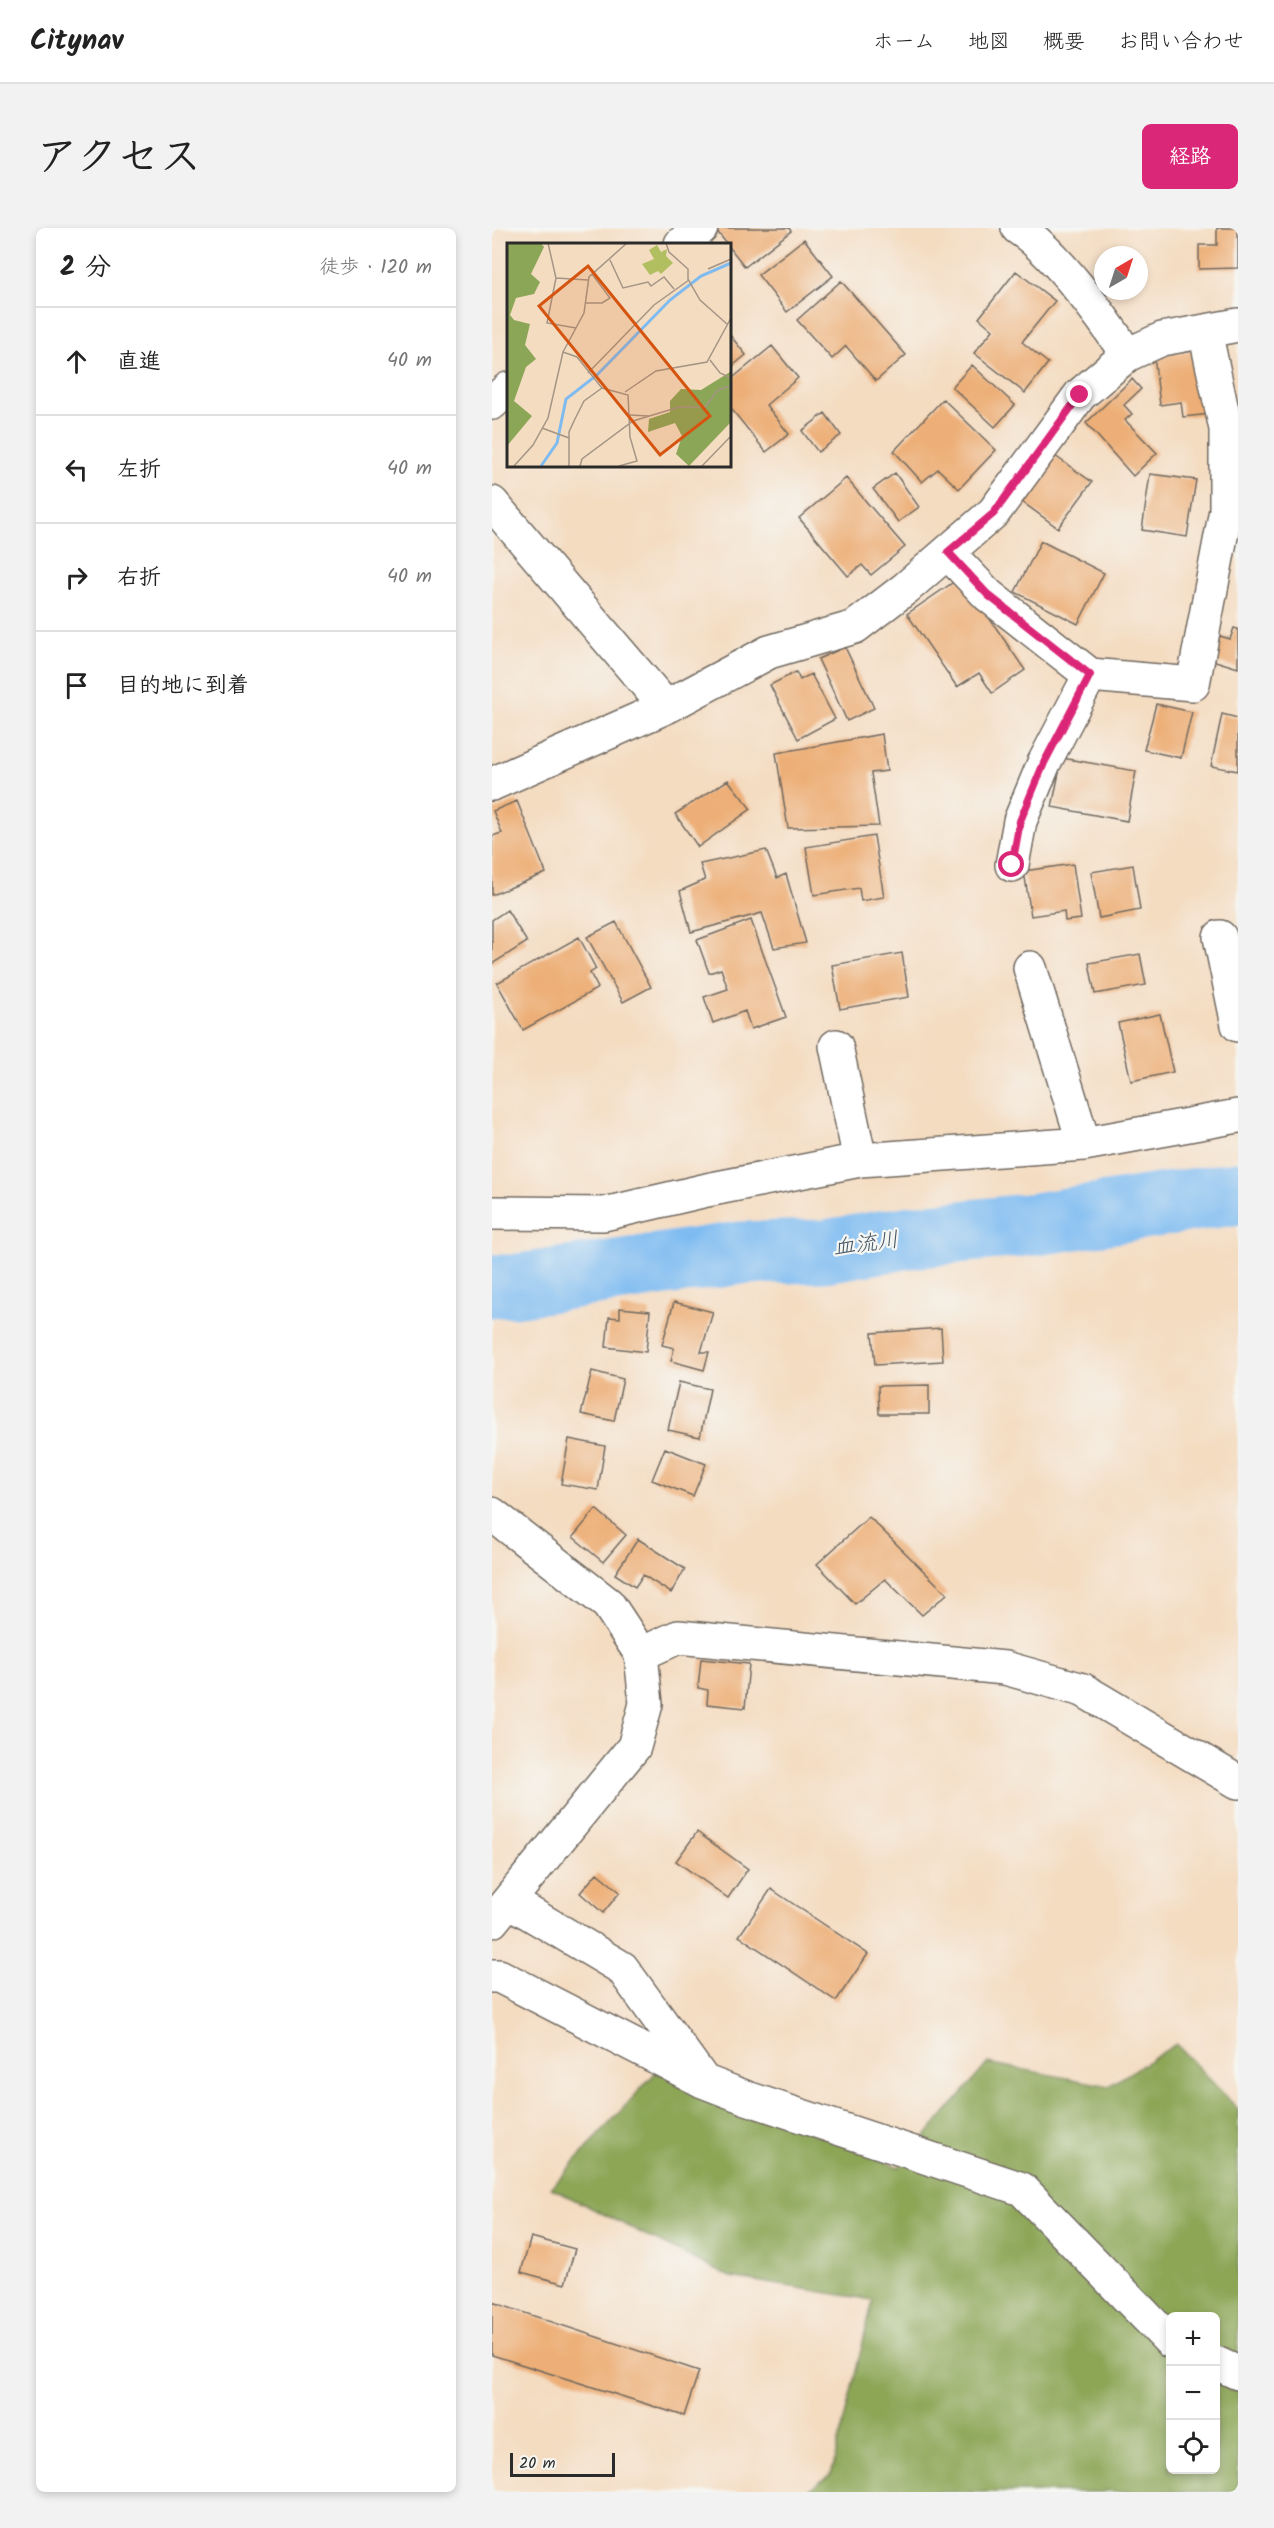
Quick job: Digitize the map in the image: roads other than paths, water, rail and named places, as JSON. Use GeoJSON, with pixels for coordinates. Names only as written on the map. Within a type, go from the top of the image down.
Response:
{"type":"FeatureCollection","features":[{"type":"Feature","properties":{"kind":"street"},"geometry":{"type":"LineString","coordinates":[[682,243],[700,228]]}},
{"type":"Feature","properties":{"kind":"street"},"geometry":{"type":"LineString","coordinates":[[1018,228],[1035,239],[1100,315],[1127,355]]}},
{"type":"Feature","properties":{"kind":"street"},"geometry":{"type":"LineString","coordinates":[[492,784],[666,708],[769,652],[855,627],[994,513],[1080,395],[1127,355],[1162,339],[1238,325]]}},
{"type":"Feature","properties":{"kind":"street"},"geometry":{"type":"LineString","coordinates":[[948,552],[988,595],[1090,675],[1193,684],[1226,510],[1226,429],[1204,331]]}},
{"type":"Feature","properties":{"kind":"street"},"geometry":{"type":"LineString","coordinates":[[492,403],[507,390]]}},
{"type":"Feature","properties":{"kind":"street"},"geometry":{"type":"LineString","coordinates":[[492,503],[666,708]]}},
{"type":"Feature","properties":{"kind":"street"},"geometry":{"type":"LineString","coordinates":[[1012,865],[1020,821],[1044,763],[1090,675]]}},
{"type":"Feature","properties":{"kind":"street"},"geometry":{"type":"LineString","coordinates":[[1220,937],[1238,1025]]}},
{"type":"Feature","properties":{"kind":"street"},"geometry":{"type":"LineString","coordinates":[[1030,968],[1084,1144]]}},
{"type":"Feature","properties":{"kind":"street"},"geometry":{"type":"LineString","coordinates":[[836,1046],[860,1160]]}},
{"type":"Feature","properties":{"kind":"street"},"geometry":{"type":"LineString","coordinates":[[492,1213],[604,1214],[707,1190],[860,1160],[1084,1144],[1238,1116]]}},
{"type":"Feature","properties":{"kind":"street"},"geometry":{"type":"LineString","coordinates":[[492,1514],[608,1604],[640,1654],[646,1704],[634,1747],[500,1911],[622,1968],[703,2081]]}},
{"type":"Feature","properties":{"kind":"street"},"geometry":{"type":"LineString","coordinates":[[640,1654],[678,1637],[1005,1668],[1083,1690],[1238,1782]]}},
{"type":"Feature","properties":{"kind":"street"},"geometry":{"type":"LineString","coordinates":[[495,1976],[703,2081],[747,2098],[1022,2189],[1166,2337]]}},
{"type":"Feature","properties":{"kind":"street"},"geometry":{"type":"LineString","coordinates":[[1220,2366],[1238,2373]]}},
{"type":"Feature","properties":{"kind":"waterway","name":"血流川"},"geometry":{"type":"LineString","coordinates":[[492,1286],[513,1286],[741,1253],[825,1251],[911,1237],[1036,1224],[1238,1193]]}}]}
